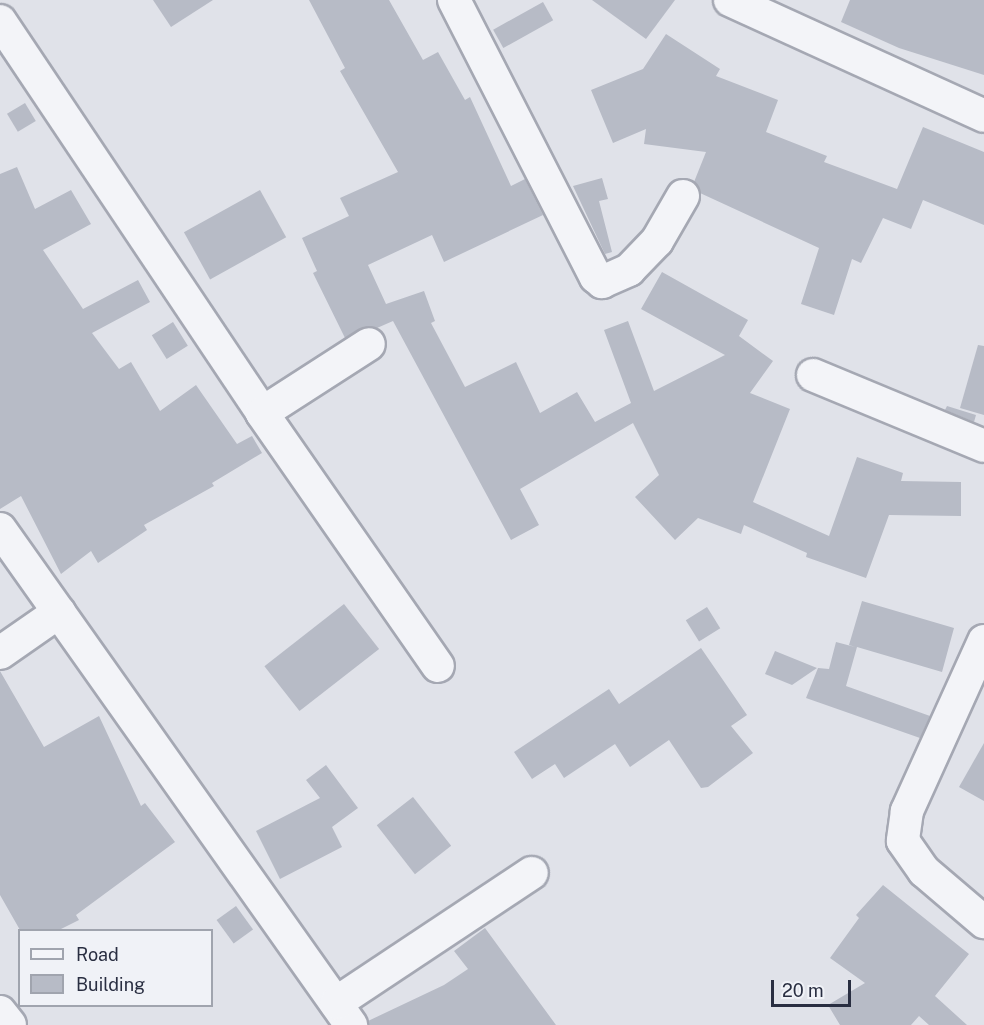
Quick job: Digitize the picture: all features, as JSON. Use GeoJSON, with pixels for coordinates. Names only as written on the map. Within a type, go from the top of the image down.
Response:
{"type":"FeatureCollection","features":[{"type":"Feature","properties":{"kind":"street"},"geometry":{"type":"LineString","coordinates":[[453,0],[596,277],[602,282],[629,270],[657,241],[683,196]]}},
{"type":"Feature","properties":{"kind":"street"},"geometry":{"type":"LineString","coordinates":[[730,0],[984,116]]}},
{"type":"Feature","properties":{"kind":"street"},"geometry":{"type":"LineString","coordinates":[[0,21],[262,413],[438,666]]}},
{"type":"Feature","properties":{"kind":"street"},"geometry":{"type":"LineString","coordinates":[[262,413],[369,344]]}},
{"type":"Feature","properties":{"kind":"street"},"geometry":{"type":"LineString","coordinates":[[813,375],[984,446]]}},
{"type":"Feature","properties":{"kind":"street"},"geometry":{"type":"LineString","coordinates":[[0,529],[344,1014],[532,873]]}},
{"type":"Feature","properties":{"kind":"street"},"geometry":{"type":"LineString","coordinates":[[0,653],[59,612]]}},
{"type":"Feature","properties":{"kind":"street"},"geometry":{"type":"LineString","coordinates":[[984,641],[907,811],[903,841],[924,871],[984,922]]}},
{"type":"Feature","properties":{"kind":"street"},"geometry":{"type":"LineString","coordinates":[[0,1012],[10,1025]]}},
{"type":"Feature","properties":{"kind":"building"},"geometry":{"type":"Polygon","coordinates":[[[153,0],[213,0],[171,27],[153,0]]]}},
{"type":"Feature","properties":{"kind":"building"},"geometry":{"type":"Polygon","coordinates":[[[309,0],[389,0],[423,60],[438,52],[465,100],[470,97],[511,186],[525,179],[543,215],[444,262],[432,235],[368,265],[386,304],[424,291],[435,321],[431,323],[465,387],[516,362],[540,413],[577,392],[595,422],[631,403],[604,330],[628,321],[654,391],[725,355],[641,309],[662,272],[748,320],[739,336],[773,361],[750,393],[790,409],[753,502],[829,536],[857,457],[903,473],[901,481],[961,482],[961,516],[889,515],[866,578],[806,557],[807,553],[744,525],[741,534],[698,518],[675,540],[635,497],[659,475],[633,423],[520,489],[539,525],[511,540],[393,321],[377,328],[360,329],[345,338],[313,273],[317,271],[302,238],[349,216],[340,198],[398,172],[340,71],[345,68],[309,0]]]}},
{"type":"Feature","properties":{"kind":"building"},"geometry":{"type":"Polygon","coordinates":[[[592,0],[675,0],[646,39],[592,0]]]}},
{"type":"Feature","properties":{"kind":"building"},"geometry":{"type":"Polygon","coordinates":[[[850,0],[984,0],[984,75],[899,48],[841,22],[850,0]]]}},
{"type":"Feature","properties":{"kind":"building"},"geometry":{"type":"Polygon","coordinates":[[[543,2],[553,20],[503,48],[493,30],[543,2]]]}},
{"type":"Feature","properties":{"kind":"building"},"geometry":{"type":"Polygon","coordinates":[[[666,34],[720,69],[716,76],[778,100],[766,132],[827,156],[824,162],[897,189],[923,127],[984,152],[984,225],[923,200],[911,229],[883,218],[861,263],[852,259],[834,315],[801,304],[819,248],[700,193],[694,182],[706,152],[644,144],[646,129],[613,143],[591,90],[643,69],[666,34]]]}},
{"type":"Feature","properties":{"kind":"building"},"geometry":{"type":"Polygon","coordinates":[[[25,103],[36,121],[18,132],[7,114],[25,103]]]}},
{"type":"Feature","properties":{"kind":"building"},"geometry":{"type":"Polygon","coordinates":[[[17,167],[35,209],[71,190],[91,224],[43,250],[83,309],[138,280],[150,302],[92,333],[119,369],[131,362],[160,411],[196,385],[237,444],[252,436],[262,453],[212,483],[214,486],[144,525],[147,530],[98,563],[91,551],[61,574],[21,496],[0,509],[0,174],[17,167]]]}},
{"type":"Feature","properties":{"kind":"building"},"geometry":{"type":"Polygon","coordinates":[[[602,178],[608,199],[599,201],[612,252],[605,254],[573,186],[602,178]]]}},
{"type":"Feature","properties":{"kind":"building"},"geometry":{"type":"Polygon","coordinates":[[[260,190],[286,237],[210,279],[184,232],[260,190]]]}},
{"type":"Feature","properties":{"kind":"building"},"geometry":{"type":"Polygon","coordinates":[[[173,322],[188,346],[167,359],[152,335],[173,322]]]}},
{"type":"Feature","properties":{"kind":"building"},"geometry":{"type":"Polygon","coordinates":[[[978,345],[984,346],[984,415],[960,408],[978,345]]]}},
{"type":"Feature","properties":{"kind":"building"},"geometry":{"type":"Polygon","coordinates":[[[947,406],[976,415],[974,422],[945,410],[947,406]]]}},
{"type":"Feature","properties":{"kind":"building"},"geometry":{"type":"Polygon","coordinates":[[[862,601],[954,628],[942,672],[857,647],[846,686],[930,716],[920,738],[806,698],[818,668],[829,669],[836,642],[855,647],[849,645],[862,601]]]}},
{"type":"Feature","properties":{"kind":"building"},"geometry":{"type":"Polygon","coordinates":[[[344,604],[379,649],[300,711],[264,666],[344,604]]]}},
{"type":"Feature","properties":{"kind":"building"},"geometry":{"type":"Polygon","coordinates":[[[707,607],[720,628],[699,641],[686,620],[707,607]]]}},
{"type":"Feature","properties":{"kind":"building"},"geometry":{"type":"Polygon","coordinates":[[[701,648],[747,715],[731,726],[753,753],[708,787],[701,788],[669,740],[630,767],[615,744],[564,778],[555,764],[532,779],[514,752],[609,689],[619,704],[701,648]]]}},
{"type":"Feature","properties":{"kind":"building"},"geometry":{"type":"Polygon","coordinates":[[[775,651],[817,668],[792,685],[765,674],[775,651]]]}},
{"type":"Feature","properties":{"kind":"building"},"geometry":{"type":"Polygon","coordinates":[[[0,671],[44,747],[99,716],[141,806],[145,803],[175,842],[76,915],[79,920],[61,929],[19,929],[0,895],[0,671]]]}},
{"type":"Feature","properties":{"kind":"building"},"geometry":{"type":"Polygon","coordinates":[[[984,743],[984,801],[959,787],[984,743]]]}},
{"type":"Feature","properties":{"kind":"building"},"geometry":{"type":"Polygon","coordinates":[[[326,765],[358,808],[332,827],[342,847],[280,879],[256,831],[320,798],[306,780],[326,765]]]}},
{"type":"Feature","properties":{"kind":"building"},"geometry":{"type":"Polygon","coordinates":[[[413,797],[451,846],[415,874],[377,825],[413,797]]]}},
{"type":"Feature","properties":{"kind":"building"},"geometry":{"type":"Polygon","coordinates":[[[883,885],[969,954],[935,996],[967,1025],[929,1025],[919,1016],[911,1025],[840,1025],[828,1005],[865,983],[830,958],[859,918],[856,915],[883,885]]]}},
{"type":"Feature","properties":{"kind":"building"},"geometry":{"type":"Polygon","coordinates":[[[236,906],[253,929],[234,944],[217,920],[236,906]]]}},
{"type":"Feature","properties":{"kind":"building"},"geometry":{"type":"Polygon","coordinates":[[[485,928],[556,1025],[369,1025],[368,1021],[444,985],[468,969],[454,951],[485,928]]]}}]}
